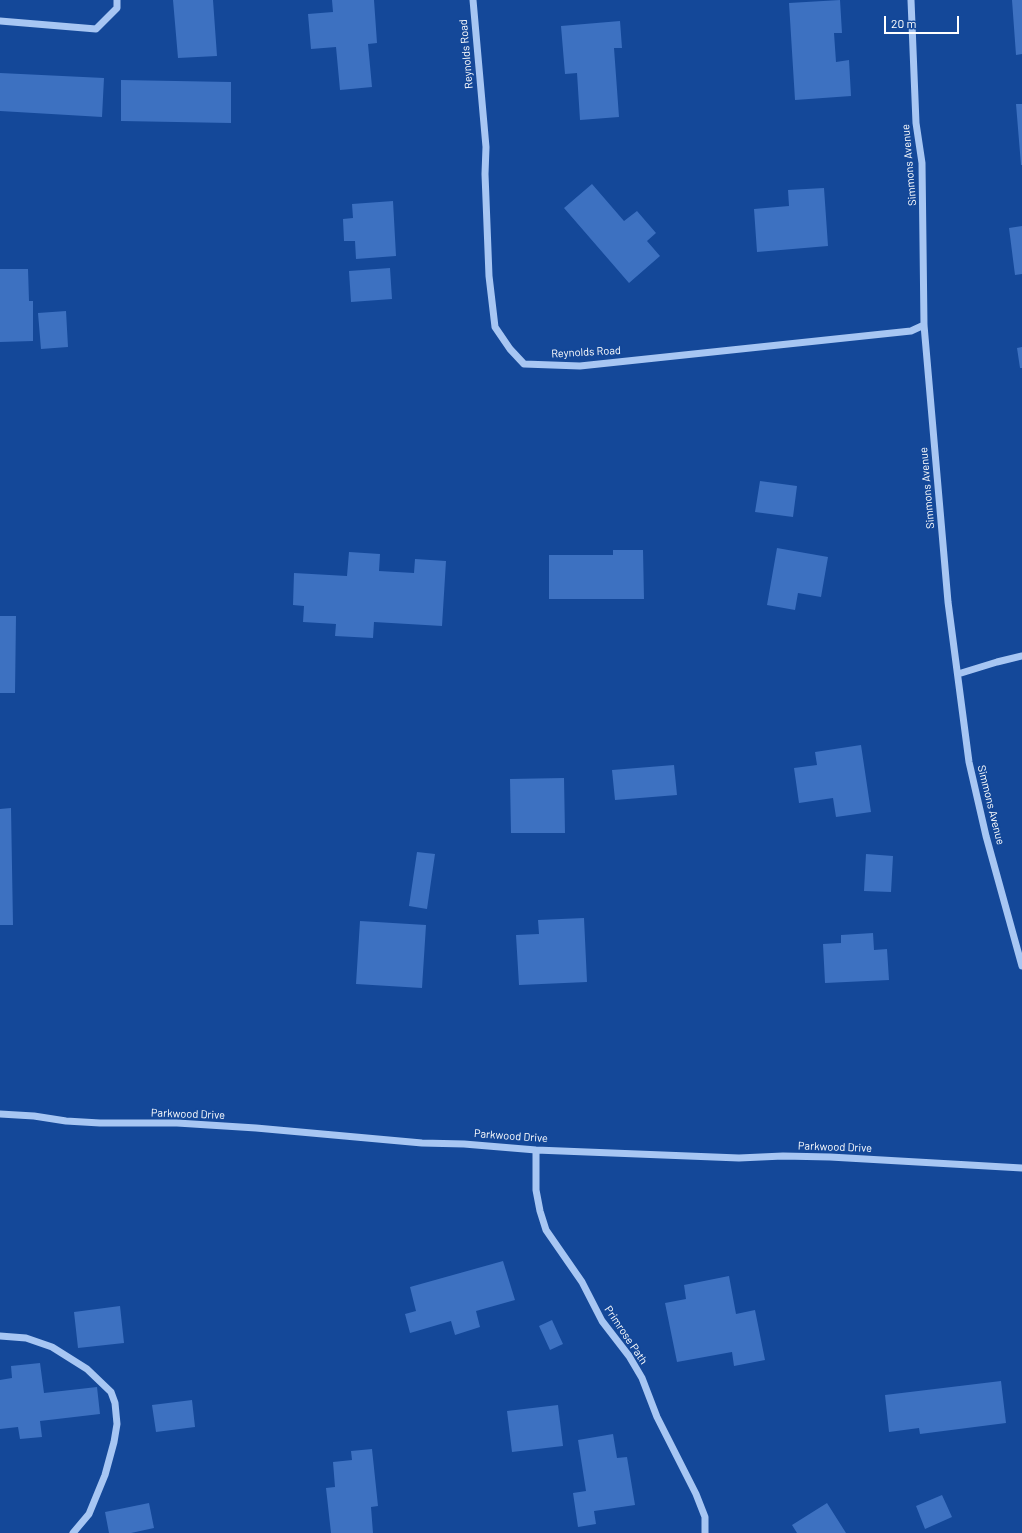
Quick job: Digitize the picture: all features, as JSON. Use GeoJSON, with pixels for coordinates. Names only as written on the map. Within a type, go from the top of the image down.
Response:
{"type":"FeatureCollection","features":[{"type":"Feature","properties":{"kind":"street"},"geometry":{"type":"LineString","coordinates":[[0,21],[96,29],[118,8],[117,0]]}},
{"type":"Feature","properties":{"kind":"street","name":"Reynolds Road"},"geometry":{"type":"LineString","coordinates":[[473,0],[486,147],[485,174],[490,276],[495,327],[510,349],[524,364],[580,366],[911,331],[924,325]]}},
{"type":"Feature","properties":{"kind":"street","name":"Simmons Avenue"},"geometry":{"type":"LineString","coordinates":[[912,0],[916,123],[922,163],[924,325],[948,602],[969,762],[986,836],[1022,966]]}},
{"type":"Feature","properties":{"kind":"street"},"geometry":{"type":"LineString","coordinates":[[958,674],[1022,656]]}},
{"type":"Feature","properties":{"kind":"street","name":"Parkwood Drive"},"geometry":{"type":"LineString","coordinates":[[0,1114],[93,1122],[177,1123],[248,1127],[414,1142],[464,1144],[536,1150],[599,1151],[739,1158],[783,1156],[830,1157],[1022,1168]]}},
{"type":"Feature","properties":{"kind":"street","name":"Primrose Path"},"geometry":{"type":"LineString","coordinates":[[536,1150],[536,1190],[540,1211],[546,1230],[582,1282],[602,1321],[642,1378],[657,1417],[696,1494],[705,1518],[705,1533]]}},
{"type":"Feature","properties":{"kind":"street"},"geometry":{"type":"LineString","coordinates":[[0,1336],[26,1338],[52,1347],[87,1369],[111,1392],[115,1404],[117,1424],[114,1442],[105,1475],[89,1514],[73,1533]]}},
{"type":"Feature","properties":{"kind":"building"},"geometry":{"type":"Polygon","coordinates":[[[173,0],[213,0],[217,56],[178,58],[173,0]]]}},
{"type":"Feature","properties":{"kind":"building"},"geometry":{"type":"Polygon","coordinates":[[[332,0],[374,0],[377,43],[368,44],[372,87],[340,90],[336,47],[311,49],[308,14],[333,12],[332,0]]]}},
{"type":"Feature","properties":{"kind":"building"},"geometry":{"type":"Polygon","coordinates":[[[840,0],[842,33],[834,33],[836,62],[849,60],[851,96],[795,100],[789,3],[840,0]]]}},
{"type":"Feature","properties":{"kind":"building"},"geometry":{"type":"Polygon","coordinates":[[[1012,0],[1022,0],[1022,54],[1016,55],[1012,0]]]}},
{"type":"Feature","properties":{"kind":"building"},"geometry":{"type":"Polygon","coordinates":[[[620,21],[622,48],[614,48],[619,117],[580,120],[577,73],[565,74],[561,26],[620,21]]]}},
{"type":"Feature","properties":{"kind":"building"},"geometry":{"type":"Polygon","coordinates":[[[0,73],[104,78],[102,117],[0,111],[0,73]]]}},
{"type":"Feature","properties":{"kind":"building"},"geometry":{"type":"Polygon","coordinates":[[[121,80],[231,82],[231,123],[121,121],[121,80]]]}},
{"type":"Feature","properties":{"kind":"building"},"geometry":{"type":"Polygon","coordinates":[[[1016,104],[1022,104],[1022,165],[1021,165],[1016,104]]]}},
{"type":"Feature","properties":{"kind":"building"},"geometry":{"type":"Polygon","coordinates":[[[592,184],[624,221],[637,211],[656,233],[647,241],[660,256],[629,283],[564,208],[592,184]]]}},
{"type":"Feature","properties":{"kind":"building"},"geometry":{"type":"Polygon","coordinates":[[[824,188],[828,246],[757,252],[754,209],[789,206],[788,190],[824,188]]]}},
{"type":"Feature","properties":{"kind":"building"},"geometry":{"type":"Polygon","coordinates":[[[393,201],[396,256],[356,259],[355,241],[344,241],[343,219],[353,218],[352,204],[393,201]]]}},
{"type":"Feature","properties":{"kind":"building"},"geometry":{"type":"Polygon","coordinates":[[[1022,226],[1022,274],[1015,275],[1009,228],[1022,226]]]}},
{"type":"Feature","properties":{"kind":"building"},"geometry":{"type":"Polygon","coordinates":[[[390,268],[392,299],[351,302],[349,271],[390,268]]]}},
{"type":"Feature","properties":{"kind":"building"},"geometry":{"type":"Polygon","coordinates":[[[0,269],[28,269],[29,301],[33,301],[33,341],[0,342],[0,269]]]}},
{"type":"Feature","properties":{"kind":"building"},"geometry":{"type":"Polygon","coordinates":[[[66,311],[68,347],[41,349],[38,313],[66,311]]]}},
{"type":"Feature","properties":{"kind":"building"},"geometry":{"type":"Polygon","coordinates":[[[1022,347],[1022,368],[1020,368],[1017,348],[1022,347]]]}},
{"type":"Feature","properties":{"kind":"building"},"geometry":{"type":"Polygon","coordinates":[[[760,481],[797,486],[793,517],[755,512],[760,481]]]}},
{"type":"Feature","properties":{"kind":"building"},"geometry":{"type":"Polygon","coordinates":[[[777,548],[828,557],[821,597],[798,593],[795,610],[767,605],[777,548]]]}},
{"type":"Feature","properties":{"kind":"building"},"geometry":{"type":"Polygon","coordinates":[[[613,550],[643,550],[644,599],[549,599],[549,555],[613,555],[613,550]]]}},
{"type":"Feature","properties":{"kind":"building"},"geometry":{"type":"Polygon","coordinates":[[[349,552],[380,554],[379,571],[414,573],[415,559],[446,561],[442,626],[374,622],[373,638],[335,636],[336,624],[303,622],[304,606],[293,605],[294,573],[347,576],[349,552]]]}},
{"type":"Feature","properties":{"kind":"building"},"geometry":{"type":"Polygon","coordinates":[[[0,616],[16,616],[15,693],[0,693],[0,616]]]}},
{"type":"Feature","properties":{"kind":"building"},"geometry":{"type":"Polygon","coordinates":[[[861,745],[871,812],[836,817],[833,798],[799,803],[794,768],[817,765],[815,752],[861,745]]]}},
{"type":"Feature","properties":{"kind":"building"},"geometry":{"type":"Polygon","coordinates":[[[674,765],[677,795],[615,800],[612,770],[674,765]]]}},
{"type":"Feature","properties":{"kind":"building"},"geometry":{"type":"Polygon","coordinates":[[[564,778],[565,833],[511,833],[510,779],[564,778]]]}},
{"type":"Feature","properties":{"kind":"building"},"geometry":{"type":"Polygon","coordinates":[[[11,808],[13,925],[0,925],[0,809],[11,808]]]}},
{"type":"Feature","properties":{"kind":"building"},"geometry":{"type":"Polygon","coordinates":[[[417,852],[435,854],[427,909],[409,906],[417,852]]]}},
{"type":"Feature","properties":{"kind":"building"},"geometry":{"type":"Polygon","coordinates":[[[866,854],[893,856],[891,892],[864,891],[866,854]]]}},
{"type":"Feature","properties":{"kind":"building"},"geometry":{"type":"Polygon","coordinates":[[[584,918],[587,982],[519,985],[516,935],[539,934],[538,920],[584,918]]]}},
{"type":"Feature","properties":{"kind":"building"},"geometry":{"type":"Polygon","coordinates":[[[360,921],[426,925],[422,988],[356,984],[360,921]]]}},
{"type":"Feature","properties":{"kind":"building"},"geometry":{"type":"Polygon","coordinates":[[[873,933],[874,950],[887,949],[889,980],[825,983],[823,944],[841,943],[841,935],[873,933]]]}},
{"type":"Feature","properties":{"kind":"building"},"geometry":{"type":"Polygon","coordinates":[[[503,1261],[515,1300],[476,1311],[480,1327],[455,1335],[451,1321],[410,1333],[405,1314],[416,1311],[410,1287],[503,1261]]]}},
{"type":"Feature","properties":{"kind":"building"},"geometry":{"type":"Polygon","coordinates":[[[729,1276],[736,1314],[755,1310],[765,1360],[734,1366],[732,1352],[677,1362],[665,1303],[686,1299],[684,1285],[729,1276]]]}},
{"type":"Feature","properties":{"kind":"building"},"geometry":{"type":"Polygon","coordinates":[[[120,1306],[124,1343],[78,1348],[74,1312],[120,1306]]]}},
{"type":"Feature","properties":{"kind":"building"},"geometry":{"type":"Polygon","coordinates":[[[552,1320],[563,1344],[550,1350],[539,1326],[552,1320]]]}},
{"type":"Feature","properties":{"kind":"building"},"geometry":{"type":"Polygon","coordinates":[[[40,1363],[44,1393],[97,1387],[100,1414],[40,1421],[42,1437],[20,1439],[18,1427],[0,1429],[0,1380],[12,1378],[11,1366],[40,1363]]]}},
{"type":"Feature","properties":{"kind":"building"},"geometry":{"type":"Polygon","coordinates":[[[1001,1381],[1006,1423],[920,1434],[919,1428],[889,1432],[885,1395],[1001,1381]]]}},
{"type":"Feature","properties":{"kind":"building"},"geometry":{"type":"Polygon","coordinates":[[[192,1400],[195,1427],[156,1432],[152,1405],[192,1400]]]}},
{"type":"Feature","properties":{"kind":"building"},"geometry":{"type":"Polygon","coordinates":[[[558,1405],[563,1446],[512,1452],[507,1411],[558,1405]]]}},
{"type":"Feature","properties":{"kind":"building"},"geometry":{"type":"Polygon","coordinates":[[[613,1434],[617,1458],[627,1457],[635,1505],[594,1511],[596,1524],[578,1527],[573,1493],[586,1491],[578,1440],[613,1434]]]}},
{"type":"Feature","properties":{"kind":"building"},"geometry":{"type":"Polygon","coordinates":[[[372,1449],[378,1506],[371,1507],[373,1533],[331,1533],[326,1488],[335,1487],[333,1462],[352,1460],[351,1451],[372,1449]]]}},
{"type":"Feature","properties":{"kind":"building"},"geometry":{"type":"Polygon","coordinates":[[[942,1495],[952,1517],[925,1529],[916,1506],[942,1495]]]}},
{"type":"Feature","properties":{"kind":"building"},"geometry":{"type":"Polygon","coordinates":[[[149,1503],[154,1528],[131,1533],[109,1533],[105,1512],[149,1503]]]}},
{"type":"Feature","properties":{"kind":"building"},"geometry":{"type":"Polygon","coordinates":[[[827,1503],[846,1533],[797,1533],[792,1525],[827,1503]]]}}]}
